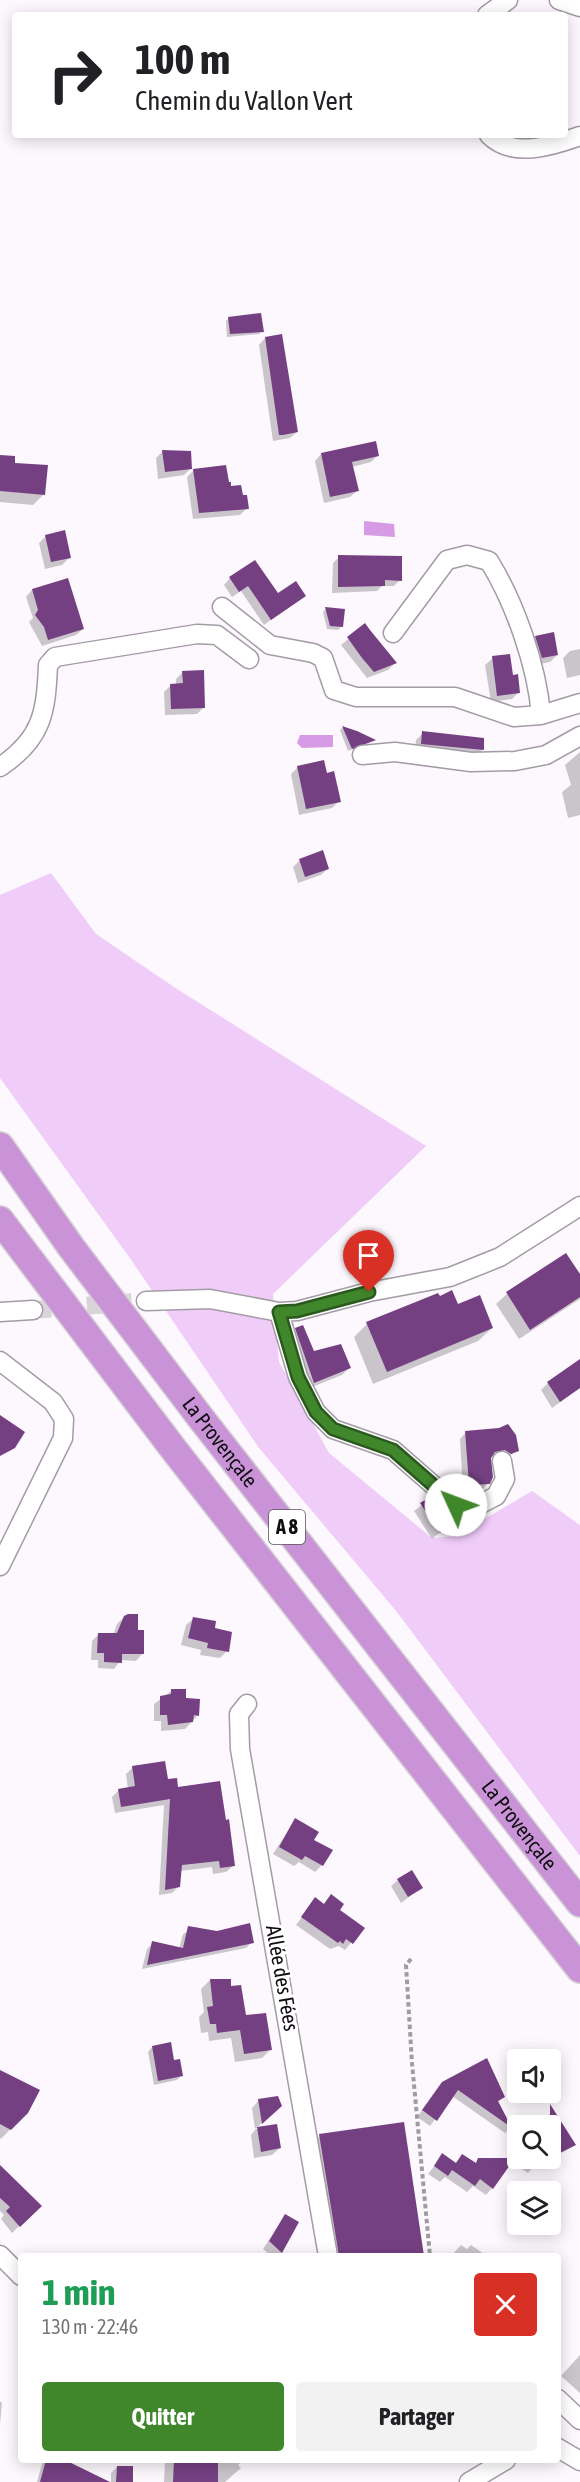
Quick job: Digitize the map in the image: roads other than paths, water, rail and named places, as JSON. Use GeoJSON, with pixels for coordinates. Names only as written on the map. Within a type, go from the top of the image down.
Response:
{"type":"FeatureCollection","features":[{"type":"Feature","properties":{"kind":"highway","name":"La Provençale"},"geometry":{"type":"LineString","coordinates":[[0,1146],[71,1247],[200,1417],[580,1903]]}},
{"type":"Feature","properties":{"kind":"highway","name":"La Provençale"},"geometry":{"type":"LineString","coordinates":[[0,1220],[168,1442],[580,1969]]}},
{"type":"Feature","properties":{"kind":"street"},"geometry":{"type":"LineString","coordinates":[[491,12],[508,0]]}},
{"type":"Feature","properties":{"kind":"street"},"geometry":{"type":"LineString","coordinates":[[559,0],[580,7]]}},
{"type":"Feature","properties":{"kind":"street"},"geometry":{"type":"LineString","coordinates":[[492,138],[495,141],[530,150],[580,136]]}},
{"type":"Feature","properties":{"kind":"street"},"geometry":{"type":"LineString","coordinates":[[393,633],[447,560],[466,555],[489,561],[500,578],[524,642],[539,688],[541,715]]}},
{"type":"Feature","properties":{"kind":"street"},"geometry":{"type":"LineString","coordinates":[[222,607],[270,645],[313,653],[323,658],[334,690],[356,697],[455,697],[514,717],[541,715],[580,703]]}},
{"type":"Feature","properties":{"kind":"street"},"geometry":{"type":"LineString","coordinates":[[0,767],[20,754],[40,727],[47,688],[48,665],[55,657],[197,634],[217,635],[249,659]]}},
{"type":"Feature","properties":{"kind":"street"},"geometry":{"type":"LineString","coordinates":[[362,755],[395,752],[471,762],[515,760],[546,755],[580,736]]}},
{"type":"Feature","properties":{"kind":"street"},"geometry":{"type":"LineString","coordinates":[[146,1301],[210,1299],[279,1312],[297,1311],[369,1292],[450,1278],[500,1257],[580,1206]]}},
{"type":"Feature","properties":{"kind":"street"},"geometry":{"type":"LineString","coordinates":[[0,1312],[33,1310]]}},
{"type":"Feature","properties":{"kind":"street"},"geometry":{"type":"LineString","coordinates":[[279,1312],[298,1377],[316,1412],[333,1429],[393,1450],[456,1505],[475,1507],[496,1496],[505,1479],[502,1461]]}},
{"type":"Feature","properties":{"kind":"street"},"geometry":{"type":"LineString","coordinates":[[0,1361],[52,1402],[64,1419],[63,1438],[0,1566]]}},
{"type":"Feature","properties":{"kind":"street","name":"Allée des Fées"},"geometry":{"type":"LineString","coordinates":[[247,1704],[239,1714],[240,1749],[327,2253]]}},
{"type":"Feature","properties":{"kind":"street"},"geometry":{"type":"LineString","coordinates":[[0,2255],[18,2273]]}},
{"type":"Feature","properties":{"kind":"street"},"geometry":{"type":"LineString","coordinates":[[561,2402],[580,2420]]}},
{"type":"Feature","properties":{"kind":"street"},"geometry":{"type":"LineString","coordinates":[[561,2450],[580,2461]]}},
{"type":"Feature","properties":{"kind":"street"},"geometry":{"type":"LineString","coordinates":[[469,2482],[501,2463]]}},
{"type":"Feature","properties":{"kind":"tunnel"},"geometry":{"type":"LineString","coordinates":[[33,1310],[146,1301]]}}]}
